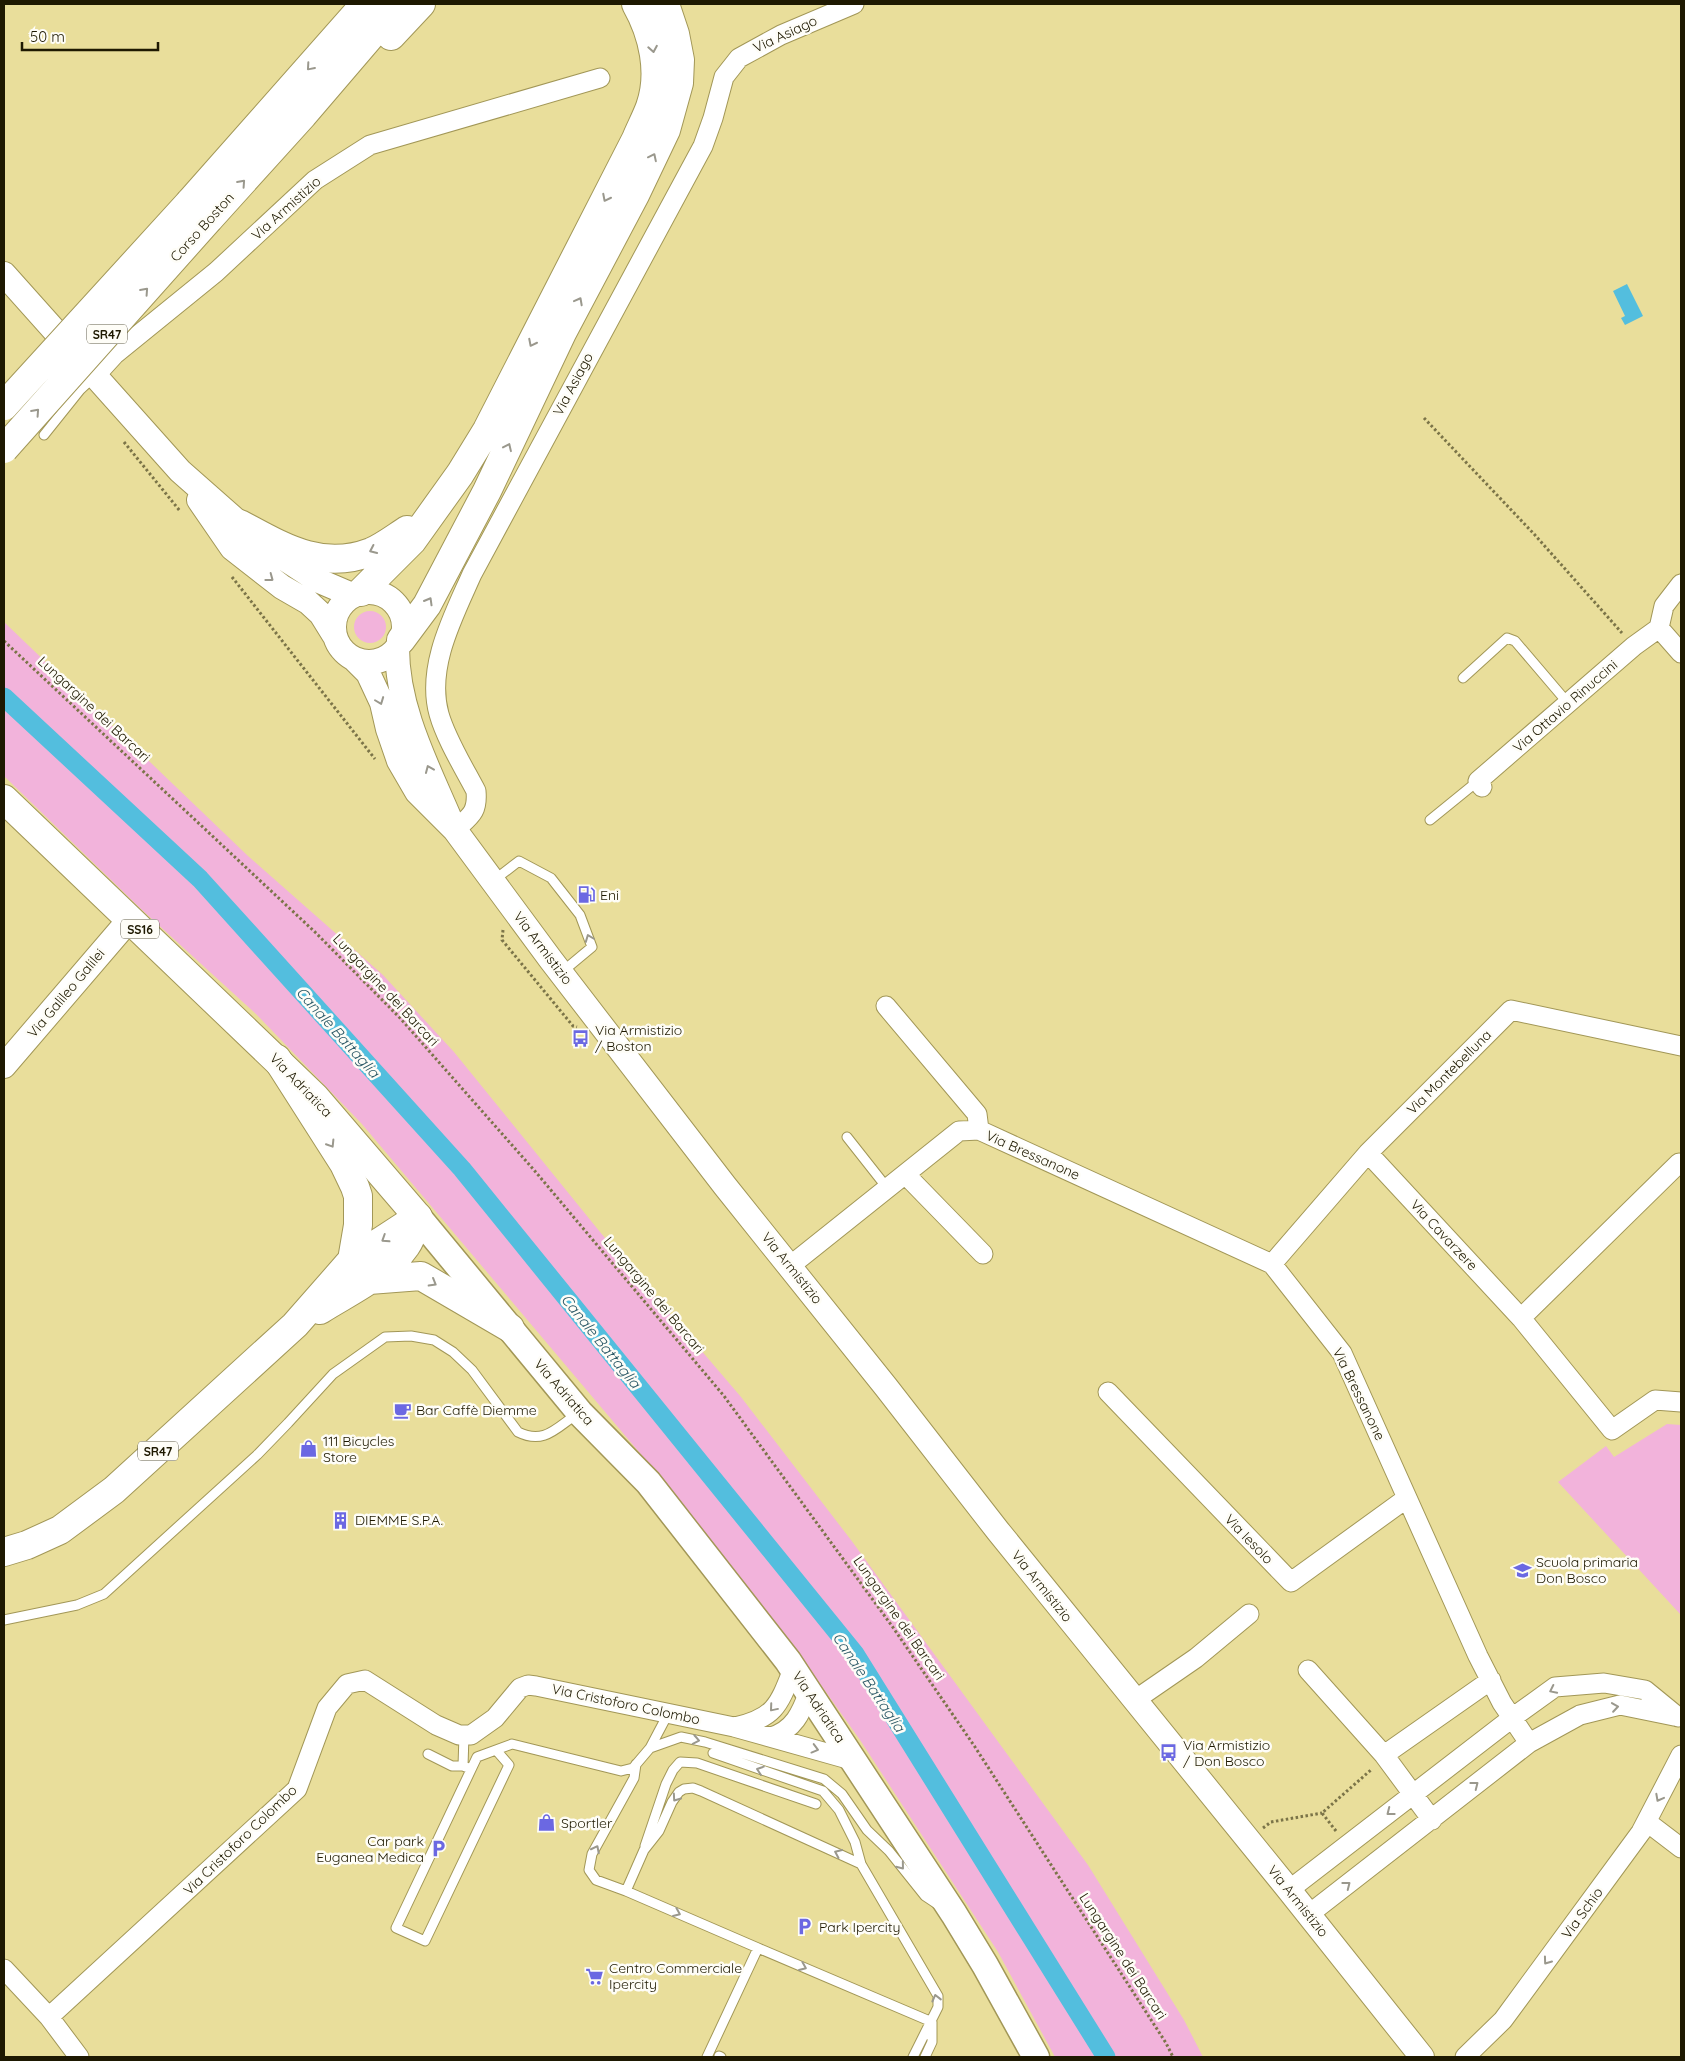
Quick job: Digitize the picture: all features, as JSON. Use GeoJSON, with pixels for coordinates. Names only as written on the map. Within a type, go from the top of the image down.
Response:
{"type":"FeatureCollection","features":[{"type":"Feature","properties":{"kind":"main road"},"geometry":{"type":"LineString","coordinates":[[334,40],[338,19],[350,4]]}},
{"type":"Feature","properties":{"kind":"main road","name":"Corso Boston"},"geometry":{"type":"LineString","coordinates":[[4,449],[200,210],[334,40],[365,4]]}},
{"type":"Feature","properties":{"kind":"main road","name":"Corso Boston"},"geometry":{"type":"LineString","coordinates":[[4,406],[200,210],[303,115],[398,4]]}},
{"type":"Feature","properties":{"kind":"main road"},"geometry":{"type":"LineString","coordinates":[[303,115],[373,56],[421,4]]}},
{"type":"Feature","properties":{"kind":"main road"},"geometry":{"type":"LineString","coordinates":[[356,594],[412,541],[460,474],[488,430],[636,139],[650,107],[655,81],[651,37],[636,4]]}},
{"type":"Feature","properties":{"kind":"main road"},"geometry":{"type":"LineString","coordinates":[[399,644],[427,605],[487,491],[562,333],[666,130],[679,83],[680,60],[675,34],[665,4]]}},
{"type":"Feature","properties":{"kind":"main road"},"geometry":{"type":"LineString","coordinates":[[240,524],[286,549],[305,556],[338,560],[372,552],[430,516]]}},
{"type":"Feature","properties":{"kind":"main road","name":"Via Adriatica"},"geometry":{"type":"LineString","coordinates":[[4,799],[315,1097],[418,1217],[580,1413],[648,1482],[809,1692],[954,1914],[985,1965],[1033,2054]]}},
{"type":"Feature","properties":{"kind":"main road"},"geometry":{"type":"LineString","coordinates":[[277,1059],[344,1164],[356,1187],[361,1270],[421,1276],[510,1328]]}},
{"type":"Feature","properties":{"kind":"main road","name":"SR47"},"geometry":{"type":"LineString","coordinates":[[4,1552],[27,1545],[60,1530],[114,1490],[295,1325],[361,1270],[418,1217]]}},
{"type":"Feature","properties":{"kind":"street","name":"Via Asiago"},"geometry":{"type":"LineString","coordinates":[[455,830],[470,816],[477,805],[476,791],[439,715],[436,689],[438,663],[447,633],[472,574],[703,146],[724,77],[738,58],[756,47],[854,4]]}},
{"type":"Feature","properties":{"kind":"street","name":"Via Armistizio"},"geometry":{"type":"LineString","coordinates":[[95,376],[115,354],[216,272],[315,180],[370,145],[600,78]]}},
{"type":"Feature","properties":{"kind":"street","name":"Via Armistizio"},"geometry":{"type":"LineString","coordinates":[[4,274],[180,471],[265,546],[317,580],[356,594],[371,591],[380,593],[396,604],[404,621],[399,644],[397,671],[414,736],[455,830]]}},
{"type":"Feature","properties":{"kind":"street","name":"Via Armistizio"},"geometry":{"type":"LineString","coordinates":[[180,471],[232,548],[282,587],[321,614],[338,645],[368,673],[382,704],[388,729],[399,760],[418,792],[455,830],[725,1186],[998,1531],[1422,2057]]}},
{"type":"Feature","properties":{"kind":"street"},"geometry":{"type":"LineString","coordinates":[[1681,584],[1664,606],[1659,628],[1681,653]]}},
{"type":"Feature","properties":{"kind":"street"},"geometry":{"type":"LineString","coordinates":[[334,635],[333,627],[336,612],[345,600],[356,594]]}},
{"type":"Feature","properties":{"kind":"street","name":"Via Ottavio Rinuccini"},"geometry":{"type":"LineString","coordinates":[[1480,784],[1567,702],[1659,628]]}},
{"type":"Feature","properties":{"kind":"street"},"geometry":{"type":"LineString","coordinates":[[355,660],[368,662],[381,660],[399,644]]}},
{"type":"Feature","properties":{"kind":"street","name":"Via Galileo Galilei"},"geometry":{"type":"LineString","coordinates":[[5,1063],[130,919]]}},
{"type":"Feature","properties":{"kind":"street","name":"Via Bressanone"},"geometry":{"type":"LineString","coordinates":[[886,1006],[977,1114],[979,1130]]}},
{"type":"Feature","properties":{"kind":"street","name":"Via Montebelluna"},"geometry":{"type":"LineString","coordinates":[[1272,1264],[1368,1153],[1511,1010],[1681,1046]]}},
{"type":"Feature","properties":{"kind":"street","name":"Via Bressanone"},"geometry":{"type":"LineString","coordinates":[[790,1266],[959,1131],[979,1130],[1272,1264],[1342,1353],[1478,1656],[1512,1718],[1529,1743]]}},
{"type":"Feature","properties":{"kind":"street","name":"Via Cavarzere"},"geometry":{"type":"LineString","coordinates":[[1368,1153],[1521,1318],[1612,1430],[1655,1400],[1681,1402]]}},
{"type":"Feature","properties":{"kind":"street"},"geometry":{"type":"LineString","coordinates":[[1521,1318],[1679,1163]]}},
{"type":"Feature","properties":{"kind":"street"},"geometry":{"type":"LineString","coordinates":[[906,1175],[982,1254]]}},
{"type":"Feature","properties":{"kind":"street","name":"Via Iesolo"},"geometry":{"type":"LineString","coordinates":[[1108,1392],[1291,1582],[1407,1498]]}},
{"type":"Feature","properties":{"kind":"street"},"geometry":{"type":"LineString","coordinates":[[1135,1700],[1196,1658],[1249,1614]]}},
{"type":"Feature","properties":{"kind":"street","name":"Via Cristoforo Colombo"},"geometry":{"type":"LineString","coordinates":[[734,1727],[756,1722],[770,1713],[783,1696],[793,1669]]}},
{"type":"Feature","properties":{"kind":"street"},"geometry":{"type":"LineString","coordinates":[[1308,1670],[1379,1761],[1412,1795],[1432,1820]]}},
{"type":"Feature","properties":{"kind":"street","name":"Via Cristoforo Colombo"},"geometry":{"type":"LineString","coordinates":[[49,2017],[296,1789],[327,1708],[346,1684],[365,1680],[436,1725],[459,1735],[471,1734],[495,1718],[520,1688],[528,1685],[669,1712],[734,1727],[855,1762]]}},
{"type":"Feature","properties":{"kind":"street"},"geometry":{"type":"LineString","coordinates":[[1379,1761],[1491,1680]]}},
{"type":"Feature","properties":{"kind":"street"},"geometry":{"type":"LineString","coordinates":[[1289,1890],[1555,1686],[1604,1683],[1645,1690],[1680,1717]]}},
{"type":"Feature","properties":{"kind":"street"},"geometry":{"type":"LineString","coordinates":[[771,1737],[783,1733],[790,1726],[801,1712],[809,1692]]}},
{"type":"Feature","properties":{"kind":"street"},"geometry":{"type":"LineString","coordinates":[[1308,1915],[1529,1743],[1580,1715],[1620,1705],[1680,1717]]}},
{"type":"Feature","properties":{"kind":"street","name":"Via Schio"},"geometry":{"type":"LineString","coordinates":[[1465,2057],[1503,2020],[1641,1832],[1681,1755]]}},
{"type":"Feature","properties":{"kind":"street"},"geometry":{"type":"LineString","coordinates":[[1647,1822],[1681,1848]]}},
{"type":"Feature","properties":{"kind":"street"},"geometry":{"type":"LineString","coordinates":[[4,1969],[49,2017],[79,2057]]}},
{"type":"Feature","properties":{"kind":"lane","name":"Via Armistizio"},"geometry":{"type":"LineString","coordinates":[[44,435],[80,390],[95,376]]}},
{"type":"Feature","properties":{"kind":"lane"},"geometry":{"type":"LineString","coordinates":[[1463,678],[1507,638],[1515,641],[1567,702]]}},
{"type":"Feature","properties":{"kind":"lane"},"geometry":{"type":"LineString","coordinates":[[1430,820],[1480,784]]}},
{"type":"Feature","properties":{"kind":"lane"},"geometry":{"type":"LineString","coordinates":[[493,881],[519,861],[551,878],[580,915],[592,947],[561,972]]}},
{"type":"Feature","properties":{"kind":"lane"},"geometry":{"type":"LineString","coordinates":[[847,1137],[888,1189]]}},
{"type":"Feature","properties":{"kind":"lane"},"geometry":{"type":"LineString","coordinates":[[4,1620],[77,1605],[104,1594],[256,1455],[333,1374],[384,1337],[396,1335],[434,1340],[453,1352],[472,1370],[518,1432],[529,1437],[542,1438],[580,1413]]}},
{"type":"Feature","properties":{"kind":"lane"},"geometry":{"type":"LineString","coordinates":[[496,1750],[509,1765],[425,1941],[396,1928],[467,1768],[477,1757],[512,1744],[621,1771],[633,1768],[650,1748],[669,1712]]}},
{"type":"Feature","properties":{"kind":"lane"},"geometry":{"type":"LineString","coordinates":[[464,1735],[467,1768]]}},
{"type":"Feature","properties":{"kind":"lane"},"geometry":{"type":"LineString","coordinates":[[650,1748],[681,1737],[705,1742],[824,1779],[842,1794],[867,1830],[889,1851],[925,1896],[954,1914]]}},
{"type":"Feature","properties":{"kind":"lane"},"geometry":{"type":"LineString","coordinates":[[713,1753],[823,1791],[839,1810],[855,1842],[862,1864],[938,1996],[938,2007],[932,2022],[921,2038],[913,2057]]}},
{"type":"Feature","properties":{"kind":"lane"},"geometry":{"type":"LineString","coordinates":[[428,1754],[452,1766],[467,1768]]}},
{"type":"Feature","properties":{"kind":"lane"},"geometry":{"type":"LineString","coordinates":[[626,1891],[644,1850],[666,1784],[673,1770],[680,1762],[697,1763],[816,1804]]}},
{"type":"Feature","properties":{"kind":"lane"},"geometry":{"type":"LineString","coordinates":[[636,1764],[634,1778],[592,1854],[589,1870],[596,1880],[626,1891],[932,2022]]}},
{"type":"Feature","properties":{"kind":"lane"},"geometry":{"type":"LineString","coordinates":[[644,1850],[659,1831],[672,1802],[679,1792],[684,1788],[693,1788],[862,1864]]}},
{"type":"Feature","properties":{"kind":"lane"},"geometry":{"type":"LineString","coordinates":[[707,2057],[758,1948]]}},
{"type":"Feature","properties":{"kind":"lane"},"geometry":{"type":"LineString","coordinates":[[926,2057],[932,2042],[932,2022]]}},
{"type":"Feature","properties":{"kind":"path"},"geometry":{"type":"LineString","coordinates":[[1424,418],[1534,534],[1624,635]]}},
{"type":"Feature","properties":{"kind":"path","name":"Lungargine dei Barcari"},"geometry":{"type":"LineString","coordinates":[[4,641],[316,933],[400,1018],[534,1170],[724,1396],[892,1626],[976,1747],[1166,2043],[1173,2057]]}},
{"type":"Feature","properties":{"kind":"path"},"geometry":{"type":"LineString","coordinates":[[1271,1822],[1322,1813],[1379,1761]]}},
{"type":"Feature","properties":{"kind":"path"},"geometry":{"type":"LineString","coordinates":[[1322,1813],[1340,1837]]}},
{"type":"Feature","properties":{"kind":"shaded area"},"geometry":{"type":"Polygon","coordinates":[[[370,611],[376,612],[381,616],[385,621],[385,633],[381,638],[376,642],[370,643],[364,642],[359,638],[355,633],[354,627],[355,621],[359,616],[364,612],[370,611]]]}},
{"type":"Feature","properties":{"kind":"shaded area"},"geometry":{"type":"Polygon","coordinates":[[[4,622],[248,856],[383,975],[454,1052],[600,1232],[741,1397],[851,1540],[1088,1865],[1184,2020],[1203,2057],[1055,2057],[998,1952],[860,1740],[796,1650],[655,1471],[361,1123],[256,1014],[142,910],[4,776],[4,622]]]}},
{"type":"Feature","properties":{"kind":"shaded area"},"geometry":{"type":"Polygon","coordinates":[[[1667,1424],[1681,1425],[1681,1615],[1558,1482],[1606,1446],[1614,1457],[1667,1424]]]}},
{"type":"Feature","properties":{"kind":"water"},"geometry":{"type":"Polygon","coordinates":[[[1627,284],[1643,316],[1625,325],[1621,318],[1625,316],[1613,291],[1627,284]]]}},
{"type":"Feature","properties":{"kind":"waterway","name":"Canale Battaglia"},"geometry":{"type":"LineString","coordinates":[[4,697],[200,879],[462,1169],[855,1654],[1106,2057]]}},
{"type":"Feature","properties":{"kind":"place","name":"Eni"},"geometry":{"type":"Point","coordinates":[586,895]}},
{"type":"Feature","properties":{"kind":"place","name":"Via Armistizio / Boston"},"geometry":{"type":"Point","coordinates":[581,1038]}},
{"type":"Feature","properties":{"kind":"place","name":"Bar Caffè Diemme"},"geometry":{"type":"Point","coordinates":[402,1410]}},
{"type":"Feature","properties":{"kind":"place","name":"111 Bicycles Store"},"geometry":{"type":"Point","coordinates":[309,1449]}},
{"type":"Feature","properties":{"kind":"place","name":"DIEMME S.P.A."},"geometry":{"type":"Point","coordinates":[341,1520]}},
{"type":"Feature","properties":{"kind":"place","name":"Scuola primaria Don Bosco"},"geometry":{"type":"Point","coordinates":[1522,1570]}},
{"type":"Feature","properties":{"kind":"place","name":"Via Armistizio / Don Bosco"},"geometry":{"type":"Point","coordinates":[1169,1753]}},
{"type":"Feature","properties":{"kind":"place","name":"Sportler"},"geometry":{"type":"Point","coordinates":[547,1823]}},
{"type":"Feature","properties":{"kind":"place","name":"Car park Euganea Medica"},"geometry":{"type":"Point","coordinates":[438,1849]}},
{"type":"Feature","properties":{"kind":"place","name":"Park Ipercity"},"geometry":{"type":"Point","coordinates":[805,1927]}},
{"type":"Feature","properties":{"kind":"place","name":"Centro Commerciale Ipercity"},"geometry":{"type":"Point","coordinates":[595,1976]}}]}
